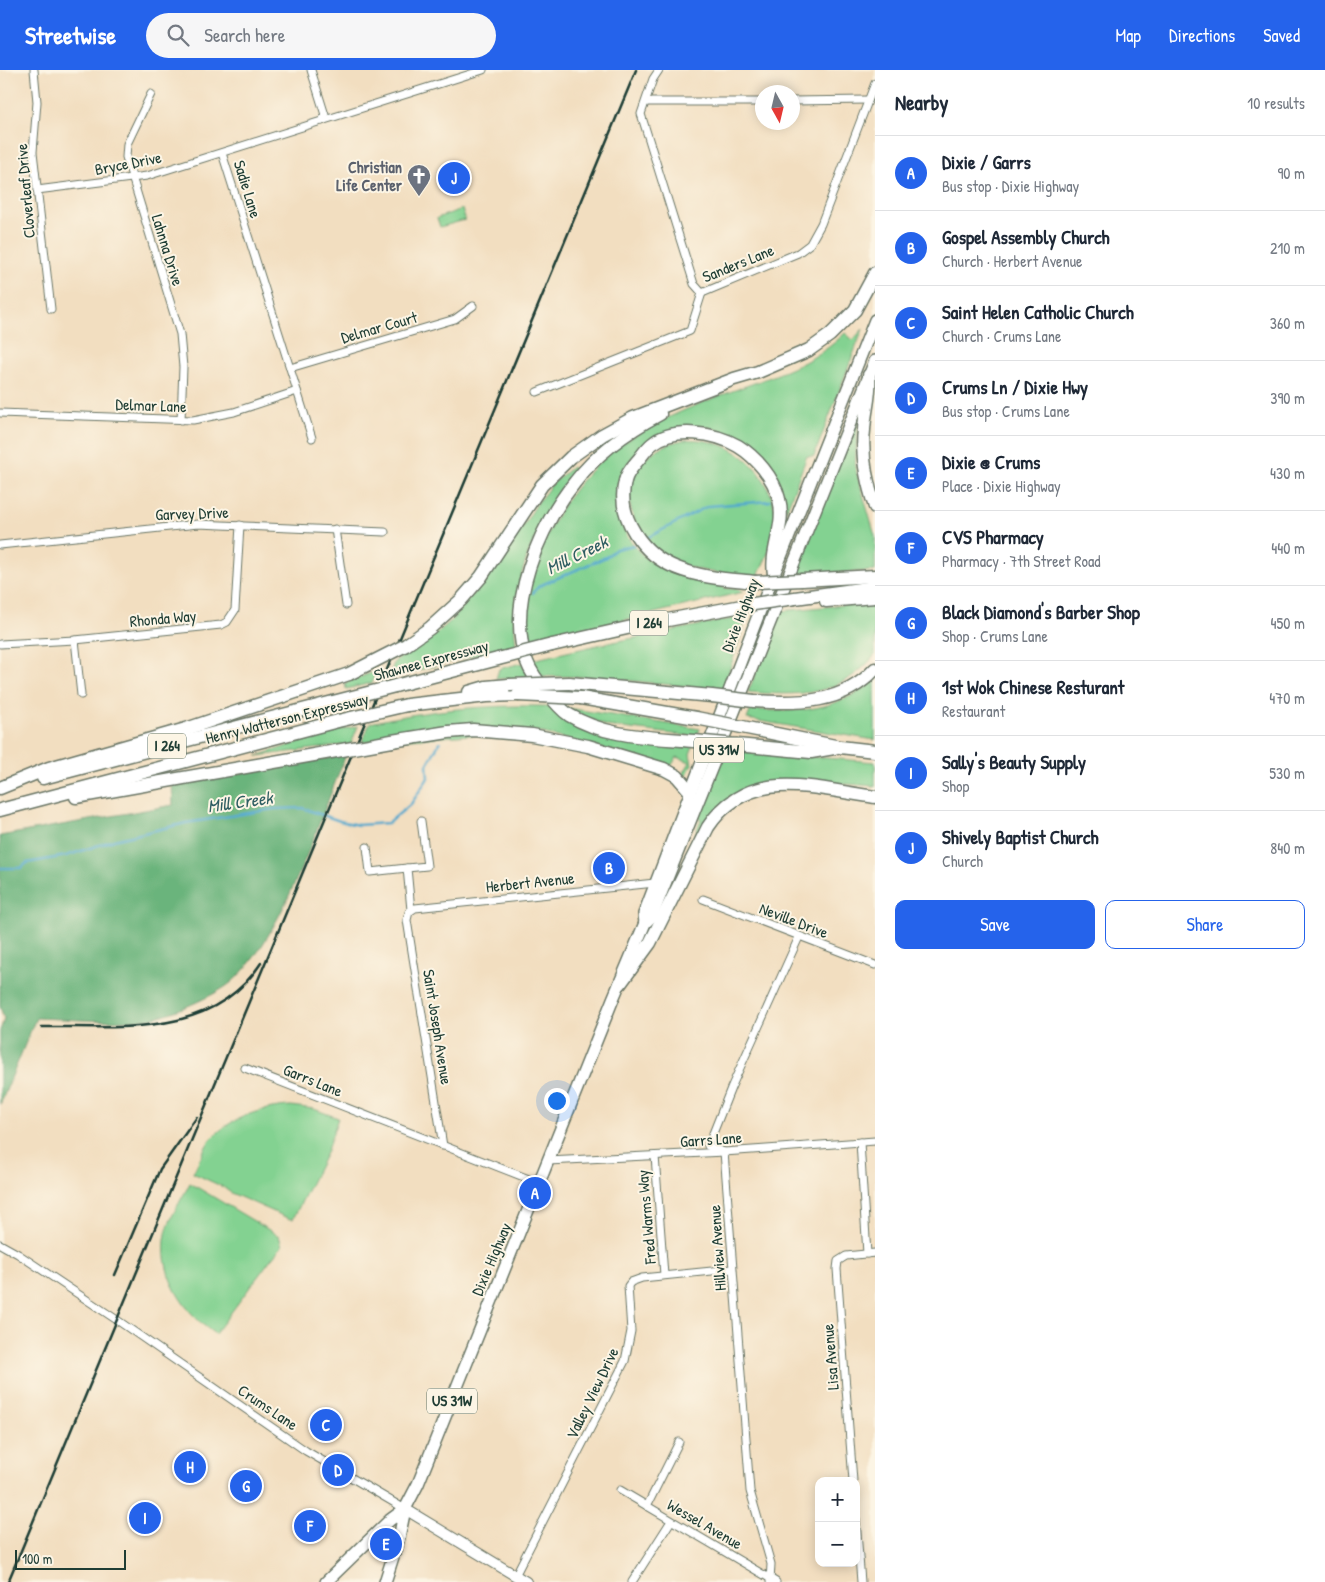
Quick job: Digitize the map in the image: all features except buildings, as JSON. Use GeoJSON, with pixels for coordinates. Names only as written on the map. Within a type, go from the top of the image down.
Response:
{"type":"FeatureCollection","features":[{"type":"Feature","properties":{"kind":"highway"},"geometry":{"type":"LineString","coordinates":[[0,788],[49,768],[186,729],[349,674],[406,645],[430,628],[461,600],[481,577],[542,485],[571,457],[602,435],[633,418],[734,379],[747,376],[809,350],[830,335],[855,310],[875,273]]}},
{"type":"Feature","properties":{"kind":"highway"},"geometry":{"type":"LineString","coordinates":[[869,375],[870,395],[863,431],[868,482],[875,507]]}},
{"type":"Feature","properties":{"kind":"highway"},"geometry":{"type":"LineString","coordinates":[[747,376],[737,385],[648,421],[620,438],[584,472],[559,504],[542,533],[528,572],[521,609],[521,636],[527,662],[534,676],[559,707],[568,714],[608,732],[811,752],[840,747]]}},
{"type":"Feature","properties":{"kind":"highway"},"geometry":{"type":"LineString","coordinates":[[774,574],[772,562],[781,523],[779,499],[767,473],[749,452],[726,438],[706,433],[672,436],[653,443],[632,466],[626,479],[623,500],[633,532],[650,551],[675,567],[706,577],[755,582],[802,580],[874,587]]}},
{"type":"Feature","properties":{"kind":"highway"},"geometry":{"type":"LineString","coordinates":[[867,470],[875,482]]}},
{"type":"Feature","properties":{"kind":"highway","name":"Shawnee Expressway"},"geometry":{"type":"LineString","coordinates":[[0,788],[498,658],[636,626],[795,598],[874,587]]}},
{"type":"Feature","properties":{"kind":"highway"},"geometry":{"type":"LineString","coordinates":[[438,701],[486,687],[568,683],[754,701],[797,702],[824,699],[848,690],[875,669]]}},
{"type":"Feature","properties":{"kind":"highway","name":"I 264"},"geometry":{"type":"LineString","coordinates":[[438,701],[518,695],[581,698],[696,718],[840,747],[875,751]]}},
{"type":"Feature","properties":{"kind":"highway","name":"Henry Watterson Expressway"},"geometry":{"type":"LineString","coordinates":[[0,810],[338,721],[438,701]]}},
{"type":"Feature","properties":{"kind":"highway"},"geometry":{"type":"LineString","coordinates":[[32,802],[83,796],[392,741],[474,730],[532,735],[588,746],[664,769],[677,776],[690,790]]}},
{"type":"Feature","properties":{"kind":"highway"},"geometry":{"type":"LineString","coordinates":[[620,984],[650,943],[700,840],[713,818],[726,804],[748,790],[767,786],[850,792],[875,791]]}},
{"type":"Feature","properties":{"kind":"highway"},"geometry":{"type":"LineString","coordinates":[[850,792],[875,797]]}},
{"type":"Feature","properties":{"kind":"main road","name":"Dixie Highway"},"geometry":{"type":"LineString","coordinates":[[645,923],[644,914],[690,790],[875,320]]}},
{"type":"Feature","properties":{"kind":"main road","name":"Dixie Highway"},"geometry":{"type":"LineString","coordinates":[[385,1582],[399,1538],[405,1509],[418,1484],[645,923],[652,916],[875,361]]}},
{"type":"Feature","properties":{"kind":"main road","name":"Crums Lane"},"geometry":{"type":"LineString","coordinates":[[405,1509],[516,1574],[526,1582]]}},
{"type":"Feature","properties":{"kind":"main road"},"geometry":{"type":"LineString","coordinates":[[326,1582],[388,1522],[405,1509]]}},
{"type":"Feature","properties":{"kind":"street","name":"Cloverleaf Drive"},"geometry":{"type":"LineString","coordinates":[[34,70],[37,102],[33,152],[51,309]]}},
{"type":"Feature","properties":{"kind":"street"},"geometry":{"type":"LineString","coordinates":[[311,70],[325,115],[322,122]]}},
{"type":"Feature","properties":{"kind":"street","name":"Sadie Lane"},"geometry":{"type":"LineString","coordinates":[[312,438],[222,153],[483,70]]}},
{"type":"Feature","properties":{"kind":"street"},"geometry":{"type":"LineString","coordinates":[[659,70],[653,80],[646,102],[755,102]]}},
{"type":"Feature","properties":{"kind":"street","name":"Sanders Lane"},"geometry":{"type":"LineString","coordinates":[[646,102],[641,114],[694,284],[702,293],[798,253],[810,244],[821,224],[875,83]]}},
{"type":"Feature","properties":{"kind":"street","name":"Lahnna Drive"},"geometry":{"type":"LineString","coordinates":[[151,94],[127,144],[126,157],[180,334],[183,367],[181,420]]}},
{"type":"Feature","properties":{"kind":"street"},"geometry":{"type":"LineString","coordinates":[[800,101],[868,100]]}},
{"type":"Feature","properties":{"kind":"street","name":"Bryce Drive"},"geometry":{"type":"LineString","coordinates":[[36,190],[132,179],[222,153]]}},
{"type":"Feature","properties":{"kind":"street"},"geometry":{"type":"LineString","coordinates":[[537,392],[690,331],[702,293]]}},
{"type":"Feature","properties":{"kind":"street","name":"Delmar Court"},"geometry":{"type":"LineString","coordinates":[[290,368],[455,319],[473,306]]}},
{"type":"Feature","properties":{"kind":"street","name":"Delmar Lane"},"geometry":{"type":"LineString","coordinates":[[0,413],[181,420],[206,418],[297,392]]}},
{"type":"Feature","properties":{"kind":"street","name":"Garvey Drive"},"geometry":{"type":"LineString","coordinates":[[0,545],[176,525],[240,525],[385,532]]}},
{"type":"Feature","properties":{"kind":"street","name":"Rhonda Way"},"geometry":{"type":"LineString","coordinates":[[0,644],[75,640],[217,626],[227,622],[235,610],[237,597],[240,525]]}},
{"type":"Feature","properties":{"kind":"street"},"geometry":{"type":"LineString","coordinates":[[335,529],[346,605]]}},
{"type":"Feature","properties":{"kind":"street"},"geometry":{"type":"LineString","coordinates":[[75,640],[81,695]]}},
{"type":"Feature","properties":{"kind":"street"},"geometry":{"type":"LineString","coordinates":[[367,846],[370,872],[427,866],[421,821]]}},
{"type":"Feature","properties":{"kind":"street","name":"Saint Joseph Avenue"},"geometry":{"type":"LineString","coordinates":[[407,868],[410,911],[407,920],[443,1146]]}},
{"type":"Feature","properties":{"kind":"street","name":"Herbert Avenue"},"geometry":{"type":"LineString","coordinates":[[410,911],[655,883]]}},
{"type":"Feature","properties":{"kind":"street","name":"Neville Drive"},"geometry":{"type":"LineString","coordinates":[[703,899],[875,965]]}},
{"type":"Feature","properties":{"kind":"street"},"geometry":{"type":"LineString","coordinates":[[724,1152],[708,1146],[731,1088],[799,937]]}},
{"type":"Feature","properties":{"kind":"street","name":"Garrs Lane"},"geometry":{"type":"LineString","coordinates":[[245,1068],[539,1183]]}},
{"type":"Feature","properties":{"kind":"street","name":"Garrs Lane"},"geometry":{"type":"LineString","coordinates":[[548,1161],[724,1152],[875,1141]]}},
{"type":"Feature","properties":{"kind":"street"},"geometry":{"type":"LineString","coordinates":[[860,1142],[871,1253]]}},
{"type":"Feature","properties":{"kind":"street","name":"Hillview Avenue"},"geometry":{"type":"LineString","coordinates":[[724,1152],[750,1491],[771,1564],[772,1581]]}},
{"type":"Feature","properties":{"kind":"street","name":"Fred Warms Way"},"geometry":{"type":"LineString","coordinates":[[655,1156],[664,1275]]}},
{"type":"Feature","properties":{"kind":"street","name":"Crums Lane"},"geometry":{"type":"LineString","coordinates":[[0,1244],[117,1320],[306,1451],[405,1509]]}},
{"type":"Feature","properties":{"kind":"street","name":"Lisa Avenue"},"geometry":{"type":"LineString","coordinates":[[853,1477],[836,1269],[841,1258],[871,1253]]}},
{"type":"Feature","properties":{"kind":"street","name":"Valley View Drive"},"geometry":{"type":"LineString","coordinates":[[516,1574],[625,1361],[631,1331],[628,1286],[631,1282],[642,1278],[732,1270]]}},
{"type":"Feature","properties":{"kind":"street"},"geometry":{"type":"LineString","coordinates":[[646,1506],[679,1442]]}},
{"type":"Feature","properties":{"kind":"street","name":"Wessel Avenue"},"geometry":{"type":"LineString","coordinates":[[620,1490],[772,1581]]}},
{"type":"Feature","properties":{"kind":"street"},"geometry":{"type":"LineString","coordinates":[[632,1582],[671,1521]]}},
{"type":"Feature","properties":{"kind":"street"},"geometry":{"type":"LineString","coordinates":[[856,1522],[861,1582]]}},
{"type":"Feature","properties":{"kind":"green space"},"geometry":{"type":"Polygon","coordinates":[[[462,209],[465,220],[440,227],[437,218],[462,209]]]}},
{"type":"Feature","properties":{"kind":"green space"},"geometry":{"type":"Polygon","coordinates":[[[863,329],[814,456],[807,456],[786,511],[777,480],[758,454],[740,441],[710,428],[699,427],[677,430],[661,437],[632,458],[623,471],[617,486],[616,501],[619,517],[626,533],[637,549],[646,558],[668,571],[743,592],[527,643],[526,617],[529,590],[540,552],[562,508],[581,481],[603,459],[654,425],[713,398],[799,365],[823,351],[845,333],[853,340],[863,329]]]}},
{"type":"Feature","properties":{"kind":"green space"},"geometry":{"type":"Polygon","coordinates":[[[856,417],[858,418],[855,467],[875,536],[875,571],[805,574],[796,572],[856,417]]]}},
{"type":"Feature","properties":{"kind":"green space"},"geometry":{"type":"Polygon","coordinates":[[[683,440],[710,442],[722,445],[733,451],[753,466],[768,488],[775,511],[776,525],[771,545],[758,576],[712,572],[679,564],[661,554],[640,532],[633,516],[630,502],[630,488],[633,476],[638,466],[647,457],[669,444],[683,440]]]}},
{"type":"Feature","properties":{"kind":"green space"},"geometry":{"type":"Polygon","coordinates":[[[572,467],[576,471],[562,489],[538,530],[521,575],[516,598],[514,622],[516,645],[388,678],[395,661],[425,643],[451,621],[512,544],[538,502],[553,483],[572,467]]]}},
{"type":"Feature","properties":{"kind":"green space"},"geometry":{"type":"Polygon","coordinates":[[[875,602],[875,655],[862,669],[848,679],[818,691],[784,694],[748,692],[781,611],[875,602]]]}},
{"type":"Feature","properties":{"kind":"green space"},"geometry":{"type":"Polygon","coordinates":[[[747,616],[723,690],[594,677],[539,676],[532,660],[598,645],[747,616]]]}},
{"type":"Feature","properties":{"kind":"green space"},"geometry":{"type":"Polygon","coordinates":[[[522,663],[528,677],[496,679],[499,669],[522,663]]]}},
{"type":"Feature","properties":{"kind":"green space"},"geometry":{"type":"Polygon","coordinates":[[[376,671],[372,683],[346,689],[345,683],[376,671]]]}},
{"type":"Feature","properties":{"kind":"green space"},"geometry":{"type":"Polygon","coordinates":[[[875,681],[875,740],[747,719],[751,709],[801,710],[831,704],[860,691],[875,681]]]}},
{"type":"Feature","properties":{"kind":"green space"},"geometry":{"type":"Polygon","coordinates":[[[553,707],[570,722],[598,735],[693,746],[690,754],[692,764],[686,776],[683,774],[690,762],[677,757],[671,766],[535,731],[362,742],[370,723],[391,718],[456,709],[553,707]]]}},
{"type":"Feature","properties":{"kind":"green space"},"geometry":{"type":"Polygon","coordinates":[[[567,708],[700,729],[697,736],[690,736],[606,726],[567,708]]]}},
{"type":"Feature","properties":{"kind":"green space"},"geometry":{"type":"Polygon","coordinates":[[[358,726],[351,744],[257,756],[324,734],[358,726]]]}},
{"type":"Feature","properties":{"kind":"green space"},"geometry":{"type":"Polygon","coordinates":[[[726,750],[875,762],[875,786],[819,782],[768,783],[732,797],[695,841],[694,838],[701,819],[697,817],[726,750]]]}},
{"type":"Feature","properties":{"kind":"green space"},"geometry":{"type":"Polygon","coordinates":[[[346,755],[312,843],[283,907],[268,936],[251,962],[233,981],[215,993],[191,1004],[166,1014],[146,1019],[105,1021],[36,1018],[0,1105],[0,1031],[4,1019],[0,1006],[0,836],[173,805],[172,785],[346,755]]]}},
{"type":"Feature","properties":{"kind":"green space"},"geometry":{"type":"Polygon","coordinates":[[[291,1106],[314,1109],[338,1118],[326,1153],[293,1219],[231,1193],[223,1187],[193,1173],[212,1138],[231,1123],[255,1112],[291,1106]]]}},
{"type":"Feature","properties":{"kind":"green space"},"geometry":{"type":"Polygon","coordinates":[[[190,1183],[279,1236],[282,1246],[215,1334],[194,1316],[177,1294],[167,1268],[165,1254],[166,1233],[171,1218],[190,1183]]]}},
{"type":"Feature","properties":{"kind":"waterway","name":"Mill Creek"},"geometry":{"type":"LineString","coordinates":[[645,539],[708,506],[770,501]]}},
{"type":"Feature","properties":{"kind":"waterway","name":"Mill Creek"},"geometry":{"type":"LineString","coordinates":[[533,593],[539,586],[606,557],[616,549],[634,545]]}},
{"type":"Feature","properties":{"kind":"waterway","name":"Mill Creek"},"geometry":{"type":"LineString","coordinates":[[0,868],[21,868],[27,863],[66,856],[114,840],[186,823],[274,809],[302,808],[358,825],[388,823],[411,804],[428,778],[427,765],[440,742]]}},
{"type":"Feature","properties":{"kind":"railway"},"geometry":{"type":"LineString","coordinates":[[8,1582],[636,70]]}},
{"type":"Feature","properties":{"kind":"railway"},"geometry":{"type":"LineString","coordinates":[[41,1027],[132,1026],[162,1023],[191,1016],[217,1005],[241,988],[261,963]]}},
{"type":"Feature","properties":{"kind":"railway"},"geometry":{"type":"LineString","coordinates":[[115,1275],[160,1169],[197,1117]]}},
{"type":"Feature","properties":{"kind":"place","name":"Shively Baptist Church"},"geometry":{"type":"Point","coordinates":[454,178]}},
{"type":"Feature","properties":{"kind":"place","name":"Christian Life Center"},"geometry":{"type":"Point","coordinates":[419,197]}},
{"type":"Feature","properties":{"kind":"place","name":"Gospel Assembly Church"},"geometry":{"type":"Point","coordinates":[609,868]}},
{"type":"Feature","properties":{"kind":"place","name":"Dixie / Garrs"},"geometry":{"type":"Point","coordinates":[535,1193]}},
{"type":"Feature","properties":{"kind":"place","name":"Saint Helen Catholic Church"},"geometry":{"type":"Point","coordinates":[326,1425]}},
{"type":"Feature","properties":{"kind":"place","name":"1st Wok Chinese Resturant"},"geometry":{"type":"Point","coordinates":[190,1467]}},
{"type":"Feature","properties":{"kind":"place","name":"Crums Ln / Dixie Hwy"},"geometry":{"type":"Point","coordinates":[338,1470]}},
{"type":"Feature","properties":{"kind":"place","name":"Black Diamond's Barber Shop"},"geometry":{"type":"Point","coordinates":[246,1486]}},
{"type":"Feature","properties":{"kind":"place","name":"Sally's Beauty Supply"},"geometry":{"type":"Point","coordinates":[145,1518]}},
{"type":"Feature","properties":{"kind":"place","name":"CVS Pharmacy"},"geometry":{"type":"Point","coordinates":[310,1526]}},
{"type":"Feature","properties":{"kind":"place","name":"Dixie @ Crums"},"geometry":{"type":"Point","coordinates":[386,1544]}}]}
